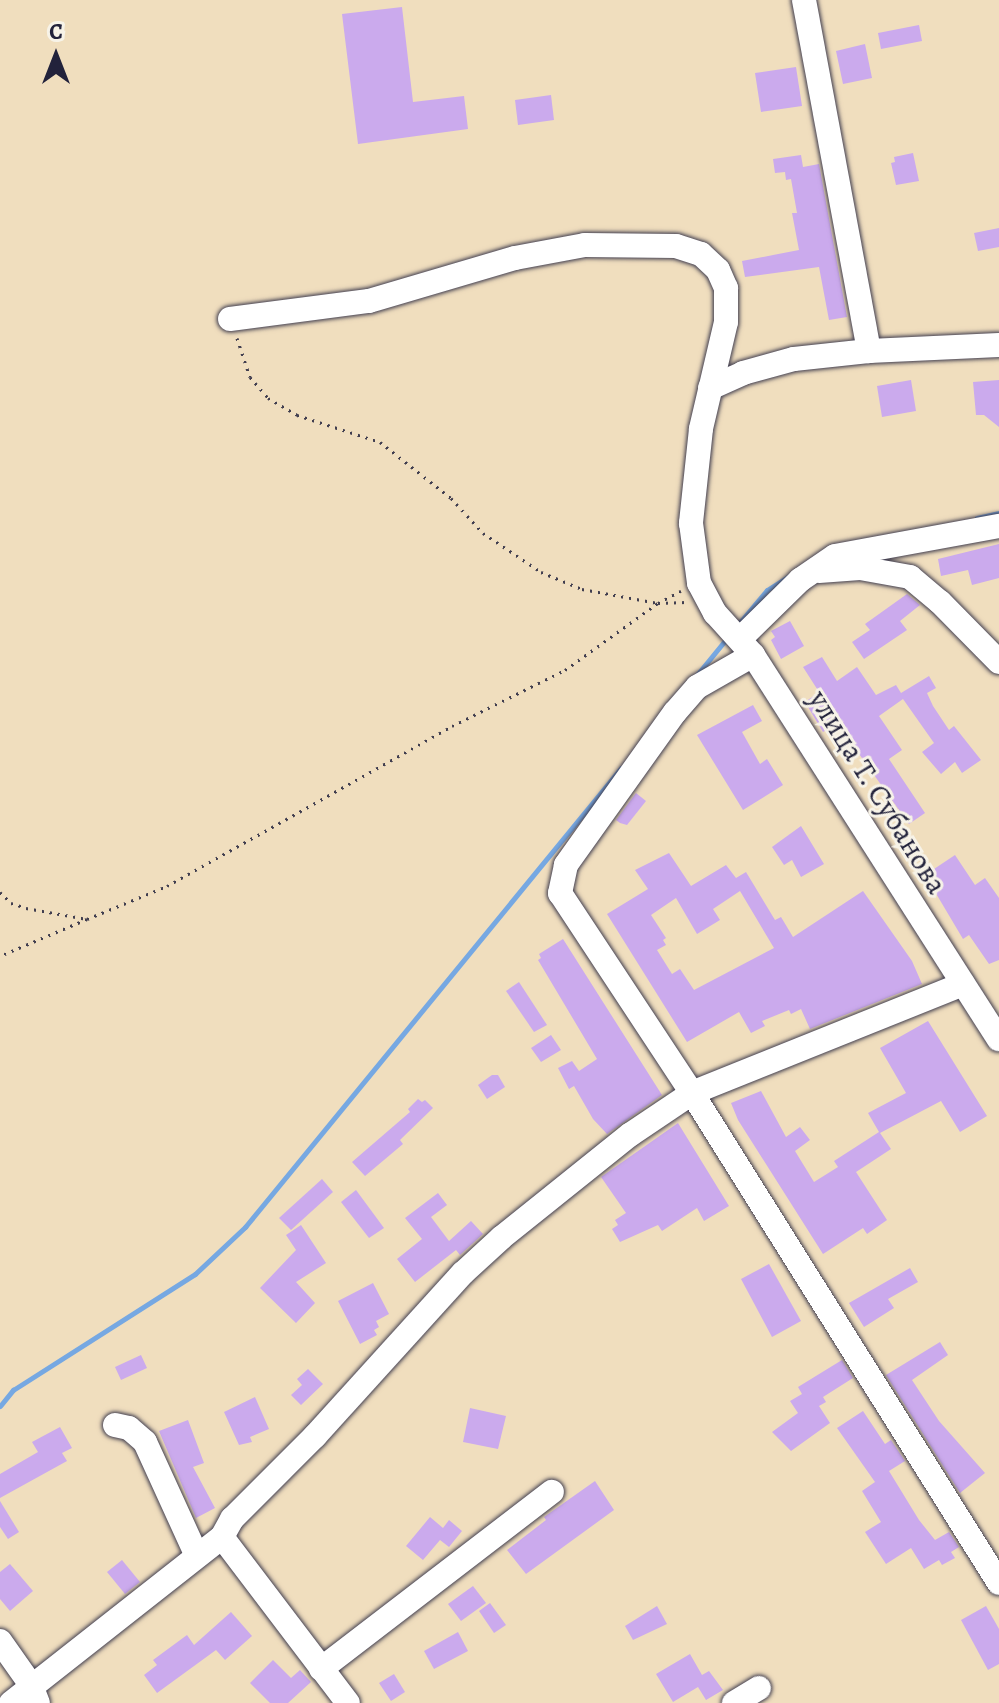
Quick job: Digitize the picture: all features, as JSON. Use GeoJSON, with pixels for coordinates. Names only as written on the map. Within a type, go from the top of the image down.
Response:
{"type":"FeatureCollection","features":[{"type":"Feature","properties":{"kind":"street"},"geometry":{"type":"LineString","coordinates":[[804,0],[869,351]]}},
{"type":"Feature","properties":{"kind":"street"},"geometry":{"type":"LineString","coordinates":[[230,319],[380,298],[553,250],[585,245],[676,246],[701,254],[718,270],[726,288],[726,322],[701,429],[691,523],[707,599]]}},
{"type":"Feature","properties":{"kind":"street"},"geometry":{"type":"LineString","coordinates":[[710,388],[774,363],[869,351],[999,345]]}},
{"type":"Feature","properties":{"kind":"street"},"geometry":{"type":"LineString","coordinates":[[999,526],[848,551],[809,573],[675,712],[585,835],[566,865],[560,884],[560,893],[692,1093],[999,1583]]}},
{"type":"Feature","properties":{"kind":"street"},"geometry":{"type":"LineString","coordinates":[[809,573],[860,568],[910,577],[940,602],[999,662]]}},
{"type":"Feature","properties":{"kind":"street","name":"улица Т. Субанова"},"geometry":{"type":"LineString","coordinates":[[707,599],[743,642],[999,1039]]}},
{"type":"Feature","properties":{"kind":"street"},"geometry":{"type":"LineString","coordinates":[[11,1703],[34,1694],[222,1537],[232,1519],[315,1436],[463,1273],[571,1180],[692,1093],[963,984]]}},
{"type":"Feature","properties":{"kind":"street"},"geometry":{"type":"LineString","coordinates":[[115,1425],[129,1428],[145,1442],[197,1556]]}},
{"type":"Feature","properties":{"kind":"street"},"geometry":{"type":"LineString","coordinates":[[321,1669],[552,1492]]}},
{"type":"Feature","properties":{"kind":"street"},"geometry":{"type":"LineString","coordinates":[[222,1537],[348,1703]]}},
{"type":"Feature","properties":{"kind":"street"},"geometry":{"type":"LineString","coordinates":[[0,1641],[34,1694]]}},
{"type":"Feature","properties":{"kind":"street"},"geometry":{"type":"LineString","coordinates":[[734,1703],[759,1688]]}},
{"type":"Feature","properties":{"kind":"path"},"geometry":{"type":"LineString","coordinates":[[230,319],[250,377],[268,398],[297,415],[380,442],[451,498],[483,533],[541,572],[582,589],[658,603],[707,599]]}},
{"type":"Feature","properties":{"kind":"path"},"geometry":{"type":"LineString","coordinates":[[0,956],[167,886],[452,726],[565,670],[658,603],[707,599]]}},
{"type":"Feature","properties":{"kind":"path"},"geometry":{"type":"LineString","coordinates":[[0,892],[11,903],[26,908],[87,919]]}},
{"type":"Feature","properties":{"kind":"building"},"geometry":{"type":"Polygon","coordinates":[[[402,7],[413,102],[464,96],[468,129],[358,144],[342,14],[402,7]]]}},
{"type":"Feature","properties":{"kind":"building"},"geometry":{"type":"Polygon","coordinates":[[[919,25],[922,41],[881,49],[878,33],[919,25]]]}},
{"type":"Feature","properties":{"kind":"building"},"geometry":{"type":"Polygon","coordinates":[[[865,44],[872,78],[843,84],[836,51],[865,44]]]}},
{"type":"Feature","properties":{"kind":"building"},"geometry":{"type":"Polygon","coordinates":[[[796,67],[802,106],[761,112],[755,73],[796,67]]]}},
{"type":"Feature","properties":{"kind":"building"},"geometry":{"type":"Polygon","coordinates":[[[551,95],[554,120],[518,125],[515,100],[551,95]]]}},
{"type":"Feature","properties":{"kind":"building"},"geometry":{"type":"Polygon","coordinates":[[[913,153],[919,181],[896,185],[891,163],[895,162],[894,157],[913,153]]]}},
{"type":"Feature","properties":{"kind":"building"},"geometry":{"type":"Polygon","coordinates":[[[801,155],[803,167],[819,164],[847,317],[829,320],[819,267],[745,277],[742,261],[799,250],[792,213],[797,213],[791,179],[786,180],[785,172],[775,173],[773,159],[801,155]]]}},
{"type":"Feature","properties":{"kind":"building"},"geometry":{"type":"Polygon","coordinates":[[[999,228],[999,247],[978,251],[974,233],[999,228]]]}},
{"type":"Feature","properties":{"kind":"building"},"geometry":{"type":"Polygon","coordinates":[[[911,380],[916,411],[882,417],[877,386],[911,380]]]}},
{"type":"Feature","properties":{"kind":"building"},"geometry":{"type":"Polygon","coordinates":[[[999,380],[999,427],[984,415],[976,415],[973,382],[999,380]]]}},
{"type":"Feature","properties":{"kind":"building"},"geometry":{"type":"Polygon","coordinates":[[[999,544],[999,578],[972,585],[968,570],[941,576],[938,559],[999,544]]]}},
{"type":"Feature","properties":{"kind":"building"},"geometry":{"type":"Polygon","coordinates":[[[907,594],[920,605],[900,621],[907,630],[864,659],[852,642],[870,630],[865,624],[907,594]]]}},
{"type":"Feature","properties":{"kind":"building"},"geometry":{"type":"Polygon","coordinates":[[[790,621],[804,646],[781,659],[771,640],[775,637],[771,631],[790,621]]]}},
{"type":"Feature","properties":{"kind":"building"},"geometry":{"type":"Polygon","coordinates":[[[822,657],[837,681],[857,667],[876,695],[896,685],[901,693],[929,676],[936,688],[927,693],[933,706],[949,730],[954,726],[981,760],[962,773],[955,762],[941,774],[922,752],[934,743],[903,699],[879,716],[902,750],[889,759],[925,813],[909,824],[837,723],[823,732],[805,702],[819,692],[803,667],[822,657]]]}},
{"type":"Feature","properties":{"kind":"building"},"geometry":{"type":"Polygon","coordinates":[[[753,705],[762,721],[742,732],[760,764],[767,759],[783,785],[743,810],[697,735],[753,705]]]}},
{"type":"Feature","properties":{"kind":"building"},"geometry":{"type":"Polygon","coordinates":[[[636,793],[646,801],[627,825],[620,823],[616,820],[636,793]]]}},
{"type":"Feature","properties":{"kind":"building"},"geometry":{"type":"Polygon","coordinates":[[[801,826],[824,864],[801,877],[792,860],[784,865],[772,847],[801,826]]]}},
{"type":"Feature","properties":{"kind":"building"},"geometry":{"type":"Polygon","coordinates":[[[669,853],[691,886],[726,865],[736,878],[746,872],[775,920],[781,917],[793,937],[863,891],[912,961],[922,984],[810,1029],[801,1009],[791,1014],[789,1010],[762,1021],[765,1026],[751,1033],[739,1012],[687,1042],[607,914],[648,889],[635,870],[669,853]],[[740,891],[713,909],[720,920],[697,934],[676,898],[651,915],[666,938],[663,940],[666,945],[657,950],[672,974],[680,969],[694,990],[774,948],[740,891]]]}},
{"type":"Feature","properties":{"kind":"building"},"geometry":{"type":"Polygon","coordinates":[[[955,855],[975,885],[985,878],[999,898],[999,960],[989,964],[969,935],[963,939],[925,875],[955,855]]]}},
{"type":"Feature","properties":{"kind":"building"},"geometry":{"type":"Polygon","coordinates":[[[563,939],[662,1095],[607,1134],[593,1119],[574,1086],[569,1089],[558,1068],[572,1061],[579,1071],[597,1059],[538,960],[541,958],[539,954],[563,939]]]}},
{"type":"Feature","properties":{"kind":"building"},"geometry":{"type":"Polygon","coordinates":[[[519,982],[547,1025],[534,1032],[506,991],[519,982]]]}},
{"type":"Feature","properties":{"kind":"building"},"geometry":{"type":"Polygon","coordinates":[[[928,1021],[987,1116],[960,1132],[941,1101],[880,1133],[891,1149],[856,1172],[887,1220],[867,1234],[863,1228],[823,1254],[738,1120],[731,1103],[761,1091],[786,1137],[800,1127],[810,1140],[795,1151],[814,1182],[838,1167],[834,1161],[879,1132],[868,1113],[906,1093],[880,1048],[928,1021]]]}},
{"type":"Feature","properties":{"kind":"building"},"geometry":{"type":"Polygon","coordinates":[[[551,1035],[561,1050],[541,1062],[531,1048],[551,1035]]]}},
{"type":"Feature","properties":{"kind":"building"},"geometry":{"type":"Polygon","coordinates":[[[492,1075],[498,1075],[505,1087],[487,1099],[478,1085],[492,1075]]]}},
{"type":"Feature","properties":{"kind":"building"},"geometry":{"type":"Polygon","coordinates":[[[418,1099],[422,1102],[425,1100],[433,1108],[400,1140],[403,1144],[365,1176],[352,1162],[410,1112],[408,1109],[418,1099]]]}},
{"type":"Feature","properties":{"kind":"building"},"geometry":{"type":"Polygon","coordinates":[[[678,1123],[729,1206],[704,1221],[697,1208],[662,1231],[658,1225],[620,1242],[612,1229],[618,1225],[615,1220],[626,1213],[601,1177],[678,1123]]]}},
{"type":"Feature","properties":{"kind":"building"},"geometry":{"type":"Polygon","coordinates":[[[322,1179],[333,1192],[291,1230],[279,1218],[322,1179]]]}},
{"type":"Feature","properties":{"kind":"building"},"geometry":{"type":"Polygon","coordinates":[[[356,1190],[384,1228],[369,1238],[341,1202],[356,1190]]]}},
{"type":"Feature","properties":{"kind":"building"},"geometry":{"type":"Polygon","coordinates":[[[438,1193],[447,1205],[431,1217],[449,1241],[471,1221],[483,1234],[460,1255],[456,1250],[415,1282],[397,1259],[422,1239],[405,1218],[438,1193]]]}},
{"type":"Feature","properties":{"kind":"building"},"geometry":{"type":"Polygon","coordinates":[[[301,1225],[326,1263],[296,1282],[315,1303],[296,1323],[260,1288],[296,1250],[286,1235],[301,1225]]]}},
{"type":"Feature","properties":{"kind":"building"},"geometry":{"type":"Polygon","coordinates":[[[769,1264],[801,1321],[772,1337],[741,1279],[769,1264]]]}},
{"type":"Feature","properties":{"kind":"building"},"geometry":{"type":"Polygon","coordinates":[[[910,1268],[918,1282],[888,1299],[894,1308],[864,1327],[849,1303],[910,1268]]]}},
{"type":"Feature","properties":{"kind":"building"},"geometry":{"type":"Polygon","coordinates":[[[373,1283],[389,1314],[376,1321],[379,1327],[374,1330],[377,1335],[360,1344],[338,1301],[373,1283]]]}},
{"type":"Feature","properties":{"kind":"building"},"geometry":{"type":"Polygon","coordinates":[[[940,1342],[948,1355],[912,1380],[939,1421],[985,1473],[960,1493],[886,1375],[940,1342]]]}},
{"type":"Feature","properties":{"kind":"building"},"geometry":{"type":"Polygon","coordinates":[[[141,1355],[147,1368],[121,1380],[115,1367],[141,1355]]]}},
{"type":"Feature","properties":{"kind":"building"},"geometry":{"type":"Polygon","coordinates":[[[842,1360],[853,1378],[823,1397],[826,1402],[819,1406],[830,1423],[791,1451],[772,1432],[798,1413],[790,1401],[802,1394],[798,1387],[842,1360]]]}},
{"type":"Feature","properties":{"kind":"building"},"geometry":{"type":"Polygon","coordinates":[[[308,1369],[323,1384],[301,1405],[291,1395],[302,1385],[297,1379],[308,1369]]]}},
{"type":"Feature","properties":{"kind":"building"},"geometry":{"type":"Polygon","coordinates":[[[255,1397],[269,1429],[250,1437],[252,1442],[239,1445],[224,1412],[255,1397]]]}},
{"type":"Feature","properties":{"kind":"building"},"geometry":{"type":"Polygon","coordinates":[[[470,1408],[506,1416],[498,1449],[463,1442],[470,1408]]]}},
{"type":"Feature","properties":{"kind":"building"},"geometry":{"type":"Polygon","coordinates":[[[863,1411],[885,1444],[891,1440],[905,1461],[889,1471],[919,1520],[935,1540],[949,1532],[959,1547],[951,1552],[955,1558],[942,1565],[939,1560],[924,1569],[911,1548],[886,1564],[865,1532],[881,1522],[862,1491],[875,1482],[837,1428],[863,1411]]]}},
{"type":"Feature","properties":{"kind":"building"},"geometry":{"type":"Polygon","coordinates":[[[188,1420],[204,1463],[193,1467],[215,1508],[196,1518],[159,1431],[188,1420]]]}},
{"type":"Feature","properties":{"kind":"building"},"geometry":{"type":"Polygon","coordinates":[[[60,1427],[72,1448],[62,1453],[67,1461],[0,1498],[0,1474],[38,1452],[32,1442],[60,1427]]]}},
{"type":"Feature","properties":{"kind":"building"},"geometry":{"type":"Polygon","coordinates":[[[595,1481],[614,1510],[526,1574],[507,1550],[546,1520],[544,1517],[595,1481]]]}},
{"type":"Feature","properties":{"kind":"building"},"geometry":{"type":"Polygon","coordinates":[[[0,1501],[19,1532],[8,1539],[0,1527],[0,1501]]]}},
{"type":"Feature","properties":{"kind":"building"},"geometry":{"type":"Polygon","coordinates":[[[430,1517],[443,1528],[449,1520],[462,1531],[449,1547],[440,1540],[423,1560],[406,1546],[430,1517]]]}},
{"type":"Feature","properties":{"kind":"building"},"geometry":{"type":"Polygon","coordinates":[[[122,1560],[140,1582],[125,1594],[107,1572],[122,1560]]]}},
{"type":"Feature","properties":{"kind":"building"},"geometry":{"type":"Polygon","coordinates":[[[10,1564],[33,1591],[10,1611],[0,1599],[0,1572],[10,1564]]]}},
{"type":"Feature","properties":{"kind":"building"},"geometry":{"type":"Polygon","coordinates":[[[473,1586],[486,1603],[461,1621],[448,1604],[473,1586]]]}},
{"type":"Feature","properties":{"kind":"building"},"geometry":{"type":"Polygon","coordinates":[[[490,1603],[506,1625],[494,1633],[479,1611],[490,1603]]]}},
{"type":"Feature","properties":{"kind":"building"},"geometry":{"type":"Polygon","coordinates":[[[657,1606],[667,1624],[633,1640],[625,1626],[657,1606]]]}},
{"type":"Feature","properties":{"kind":"building"},"geometry":{"type":"Polygon","coordinates":[[[986,1606],[999,1629],[999,1664],[988,1670],[961,1620],[986,1606]]]}},
{"type":"Feature","properties":{"kind":"building"},"geometry":{"type":"Polygon","coordinates":[[[231,1612],[252,1636],[225,1660],[216,1650],[157,1693],[144,1675],[157,1665],[153,1660],[187,1635],[194,1645],[231,1612]]]}},
{"type":"Feature","properties":{"kind":"building"},"geometry":{"type":"Polygon","coordinates":[[[458,1632],[468,1651],[434,1669],[424,1651],[458,1632]]]}},
{"type":"Feature","properties":{"kind":"building"},"geometry":{"type":"Polygon","coordinates":[[[690,1654],[702,1675],[709,1671],[723,1690],[706,1700],[698,1687],[673,1702],[656,1674],[690,1654]]]}},
{"type":"Feature","properties":{"kind":"building"},"geometry":{"type":"Polygon","coordinates":[[[273,1660],[291,1678],[300,1670],[311,1682],[288,1703],[270,1703],[250,1683],[273,1660]]]}},
{"type":"Feature","properties":{"kind":"building"},"geometry":{"type":"Polygon","coordinates":[[[394,1674],[405,1692],[391,1701],[379,1683],[394,1674]]]}},
{"type":"Feature","properties":{"kind":"waterway"},"geometry":{"type":"LineString","coordinates":[[977,518],[999,513]]}},
{"type":"Feature","properties":{"kind":"waterway"},"geometry":{"type":"LineString","coordinates":[[736,627],[767,590],[789,576]]}},
{"type":"Feature","properties":{"kind":"waterway"},"geometry":{"type":"LineString","coordinates":[[696,676],[727,638]]}},
{"type":"Feature","properties":{"kind":"waterway"},"geometry":{"type":"LineString","coordinates":[[0,1406],[13,1390],[195,1274],[245,1227],[621,768]]}}]}
